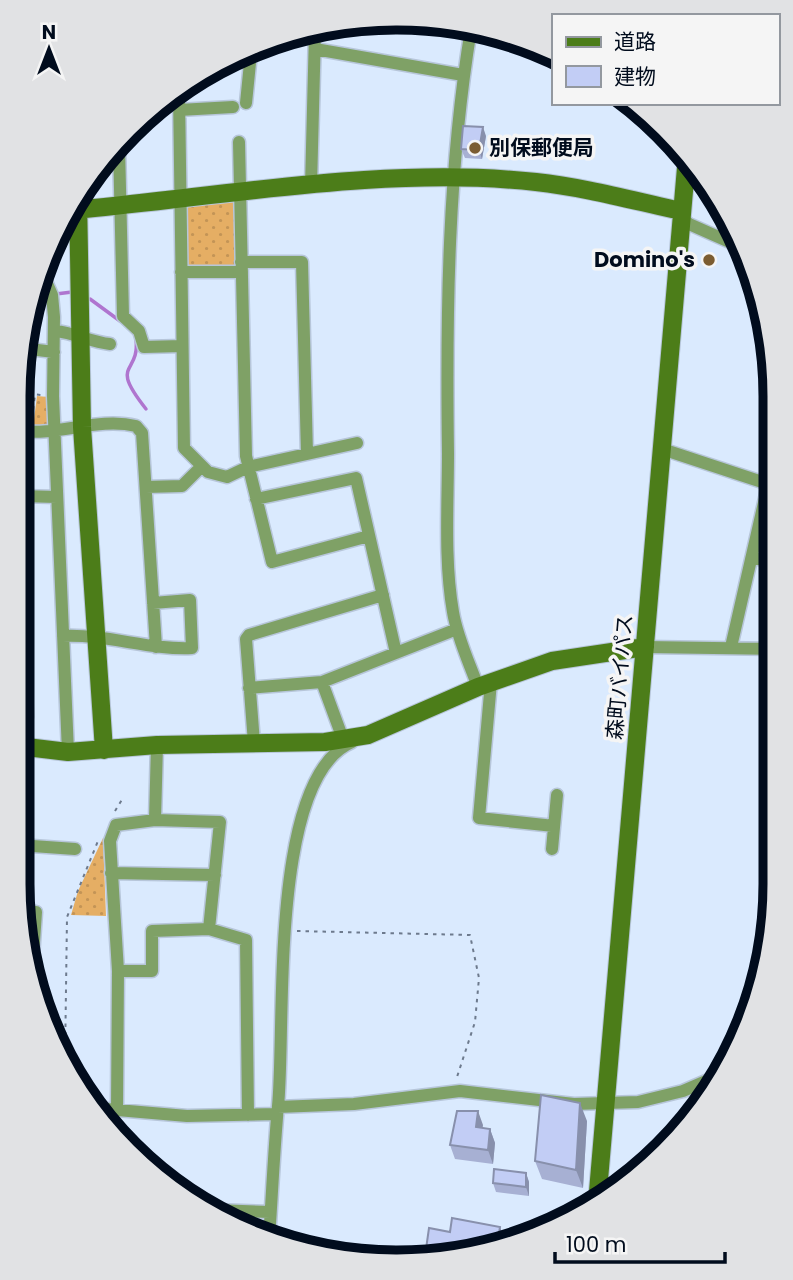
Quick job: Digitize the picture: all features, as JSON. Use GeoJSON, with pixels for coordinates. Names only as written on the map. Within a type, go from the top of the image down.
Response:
{"type":"FeatureCollection","features":[{"type":"Feature","properties":{"kind":"street"},"geometry":{"type":"LineString","coordinates":[[470,37],[463,75],[455,178],[447,388],[450,587],[457,629],[485,685],[479,818],[554,826]]}},
{"type":"Feature","properties":{"kind":"street"},"geometry":{"type":"LineString","coordinates":[[311,186],[314,39]]}},
{"type":"Feature","properties":{"kind":"street"},"geometry":{"type":"LineString","coordinates":[[314,49],[463,75]]}},
{"type":"Feature","properties":{"kind":"street"},"geometry":{"type":"LineString","coordinates":[[179,110],[240,105],[249,61]]}},
{"type":"Feature","properties":{"kind":"street"},"geometry":{"type":"LineString","coordinates":[[179,102],[184,448],[208,472],[227,477],[248,467],[358,443]]}},
{"type":"Feature","properties":{"kind":"street"},"geometry":{"type":"LineString","coordinates":[[239,142],[248,467],[272,562],[369,536]]}},
{"type":"Feature","properties":{"kind":"street"},"geometry":{"type":"LineString","coordinates":[[119,157],[122,316],[139,331],[144,347],[182,346]]}},
{"type":"Feature","properties":{"kind":"street","name":"森町バイパス"},"geometry":{"type":"LineString","coordinates":[[598,1189],[662,449],[677,214],[685,170]]}},
{"type":"Feature","properties":{"kind":"street"},"geometry":{"type":"LineString","coordinates":[[85,204],[121,206],[392,178],[455,178],[537,183],[677,214],[728,240]]}},
{"type":"Feature","properties":{"kind":"street"},"geometry":{"type":"LineString","coordinates":[[78,214],[82,427],[104,750]]}},
{"type":"Feature","properties":{"kind":"street"},"geometry":{"type":"LineString","coordinates":[[181,272],[302,262],[307,454]]}},
{"type":"Feature","properties":{"kind":"street"},"geometry":{"type":"LineString","coordinates":[[47,284],[52,295],[55,331],[53,396],[68,752]]}},
{"type":"Feature","properties":{"kind":"street"},"geometry":{"type":"LineString","coordinates":[[55,331],[81,334],[94,342],[110,344]]}},
{"type":"Feature","properties":{"kind":"street"},"geometry":{"type":"LineString","coordinates":[[33,349],[54,352]]}},
{"type":"Feature","properties":{"kind":"street"},"geometry":{"type":"LineString","coordinates":[[30,432],[125,425],[139,429],[143,438],[156,648]]}},
{"type":"Feature","properties":{"kind":"street"},"geometry":{"type":"LineString","coordinates":[[662,449],[763,482]]}},
{"type":"Feature","properties":{"kind":"street"},"geometry":{"type":"LineString","coordinates":[[146,487],[182,486],[201,467]]}},
{"type":"Feature","properties":{"kind":"street"},"geometry":{"type":"LineString","coordinates":[[256,499],[356,478],[396,653]]}},
{"type":"Feature","properties":{"kind":"street"},"geometry":{"type":"LineString","coordinates":[[30,496],[57,497]]}},
{"type":"Feature","properties":{"kind":"street"},"geometry":{"type":"LineString","coordinates":[[731,647],[763,506]]}},
{"type":"Feature","properties":{"kind":"street"},"geometry":{"type":"LineString","coordinates":[[751,559],[763,559]]}},
{"type":"Feature","properties":{"kind":"street"},"geometry":{"type":"LineString","coordinates":[[254,743],[246,639],[248,635],[383,595]]}},
{"type":"Feature","properties":{"kind":"street"},"geometry":{"type":"LineString","coordinates":[[63,636],[95,636],[156,648],[192,648],[190,600],[153,603]]}},
{"type":"Feature","properties":{"kind":"street"},"geometry":{"type":"LineString","coordinates":[[250,688],[322,682],[457,629]]}},
{"type":"Feature","properties":{"kind":"street"},"geometry":{"type":"LineString","coordinates":[[270,1227],[277,1111],[282,931],[305,810],[321,767],[339,747],[485,685],[552,661],[645,647],[763,648]]}},
{"type":"Feature","properties":{"kind":"street"},"geometry":{"type":"LineString","coordinates":[[322,682],[343,739]]}},
{"type":"Feature","properties":{"kind":"street"},"geometry":{"type":"LineString","coordinates":[[30,747],[68,752],[157,745],[343,739],[368,735]]}},
{"type":"Feature","properties":{"kind":"street"},"geometry":{"type":"LineString","coordinates":[[155,820],[157,745]]}},
{"type":"Feature","properties":{"kind":"street"},"geometry":{"type":"LineString","coordinates":[[552,849],[557,795]]}},
{"type":"Feature","properties":{"kind":"street"},"geometry":{"type":"LineString","coordinates":[[117,1110],[118,971],[110,841],[116,825],[155,820],[220,822],[209,929]]}},
{"type":"Feature","properties":{"kind":"street"},"geometry":{"type":"LineString","coordinates":[[30,846],[75,849]]}},
{"type":"Feature","properties":{"kind":"street"},"geometry":{"type":"LineString","coordinates":[[111,873],[215,875]]}},
{"type":"Feature","properties":{"kind":"street"},"geometry":{"type":"LineString","coordinates":[[31,912],[36,912],[34,938]]}},
{"type":"Feature","properties":{"kind":"street"},"geometry":{"type":"LineString","coordinates":[[118,971],[152,971],[152,931],[209,929],[246,940],[248,1115]]}},
{"type":"Feature","properties":{"kind":"street"},"geometry":{"type":"LineString","coordinates":[[108,1109],[187,1116],[248,1115],[460,1091],[574,1104],[638,1102],[683,1091],[704,1082]]}},
{"type":"Feature","properties":{"kind":"street"},"geometry":{"type":"LineString","coordinates":[[231,1211],[271,1212]]}},
{"type":"Feature","properties":{"kind":"path"},"geometry":{"type":"LineString","coordinates":[[30,394],[53,396]]}},
{"type":"Feature","properties":{"kind":"path"},"geometry":{"type":"LineString","coordinates":[[30,414],[35,395]]}},
{"type":"Feature","properties":{"kind":"path"},"geometry":{"type":"LineString","coordinates":[[110,820],[122,798]]}},
{"type":"Feature","properties":{"kind":"path"},"geometry":{"type":"LineString","coordinates":[[65,1040],[67,916],[103,831]]}},
{"type":"Feature","properties":{"kind":"path"},"geometry":{"type":"LineString","coordinates":[[282,931],[470,935],[479,978],[475,1023],[455,1078],[460,1091]]}},
{"type":"Feature","properties":{"kind":"shaded area"},"geometry":{"type":"Polygon","coordinates":[[[234,202],[236,264],[232,268],[186,265],[185,207],[234,202]]]}},
{"type":"Feature","properties":{"kind":"shaded area"},"geometry":{"type":"Polygon","coordinates":[[[37,396],[48,397],[48,425],[33,427],[37,396]]]}},
{"type":"Feature","properties":{"kind":"shaded area"},"geometry":{"type":"Polygon","coordinates":[[[103,838],[106,916],[71,915],[78,891],[103,838]]]}},
{"type":"Feature","properties":{"kind":"building"},"geometry":{"type":"Polygon","coordinates":[[[463,126],[483,127],[479,150],[461,149],[463,126]]]}},
{"type":"Feature","properties":{"kind":"building"},"geometry":{"type":"Polygon","coordinates":[[[541,1095],[580,1103],[576,1170],[535,1161],[541,1095]]]}},
{"type":"Feature","properties":{"kind":"building"},"geometry":{"type":"Polygon","coordinates":[[[457,1111],[478,1111],[476,1127],[490,1129],[488,1150],[450,1145],[457,1111]]]}},
{"type":"Feature","properties":{"kind":"building"},"geometry":{"type":"Polygon","coordinates":[[[494,1169],[526,1173],[526,1187],[493,1183],[494,1169]]]}},
{"type":"Feature","properties":{"kind":"building"},"geometry":{"type":"Polygon","coordinates":[[[452,1218],[500,1227],[501,1235],[426,1248],[429,1228],[450,1232],[452,1218]]]}},
{"type":"Feature","properties":{"kind":"waterway"},"geometry":{"type":"LineString","coordinates":[[56,294],[72,292]]}},
{"type":"Feature","properties":{"kind":"waterway"},"geometry":{"type":"LineString","coordinates":[[90,299],[120,321]]}},
{"type":"Feature","properties":{"kind":"waterway"},"geometry":{"type":"LineString","coordinates":[[136,339],[136,351],[127,376],[146,409]]}},
{"type":"Feature","properties":{"kind":"place","name":"別保郵便局"},"geometry":{"type":"Point","coordinates":[475,148]}},
{"type":"Feature","properties":{"kind":"place","name":"Domino's"},"geometry":{"type":"Point","coordinates":[709,260]}}]}
